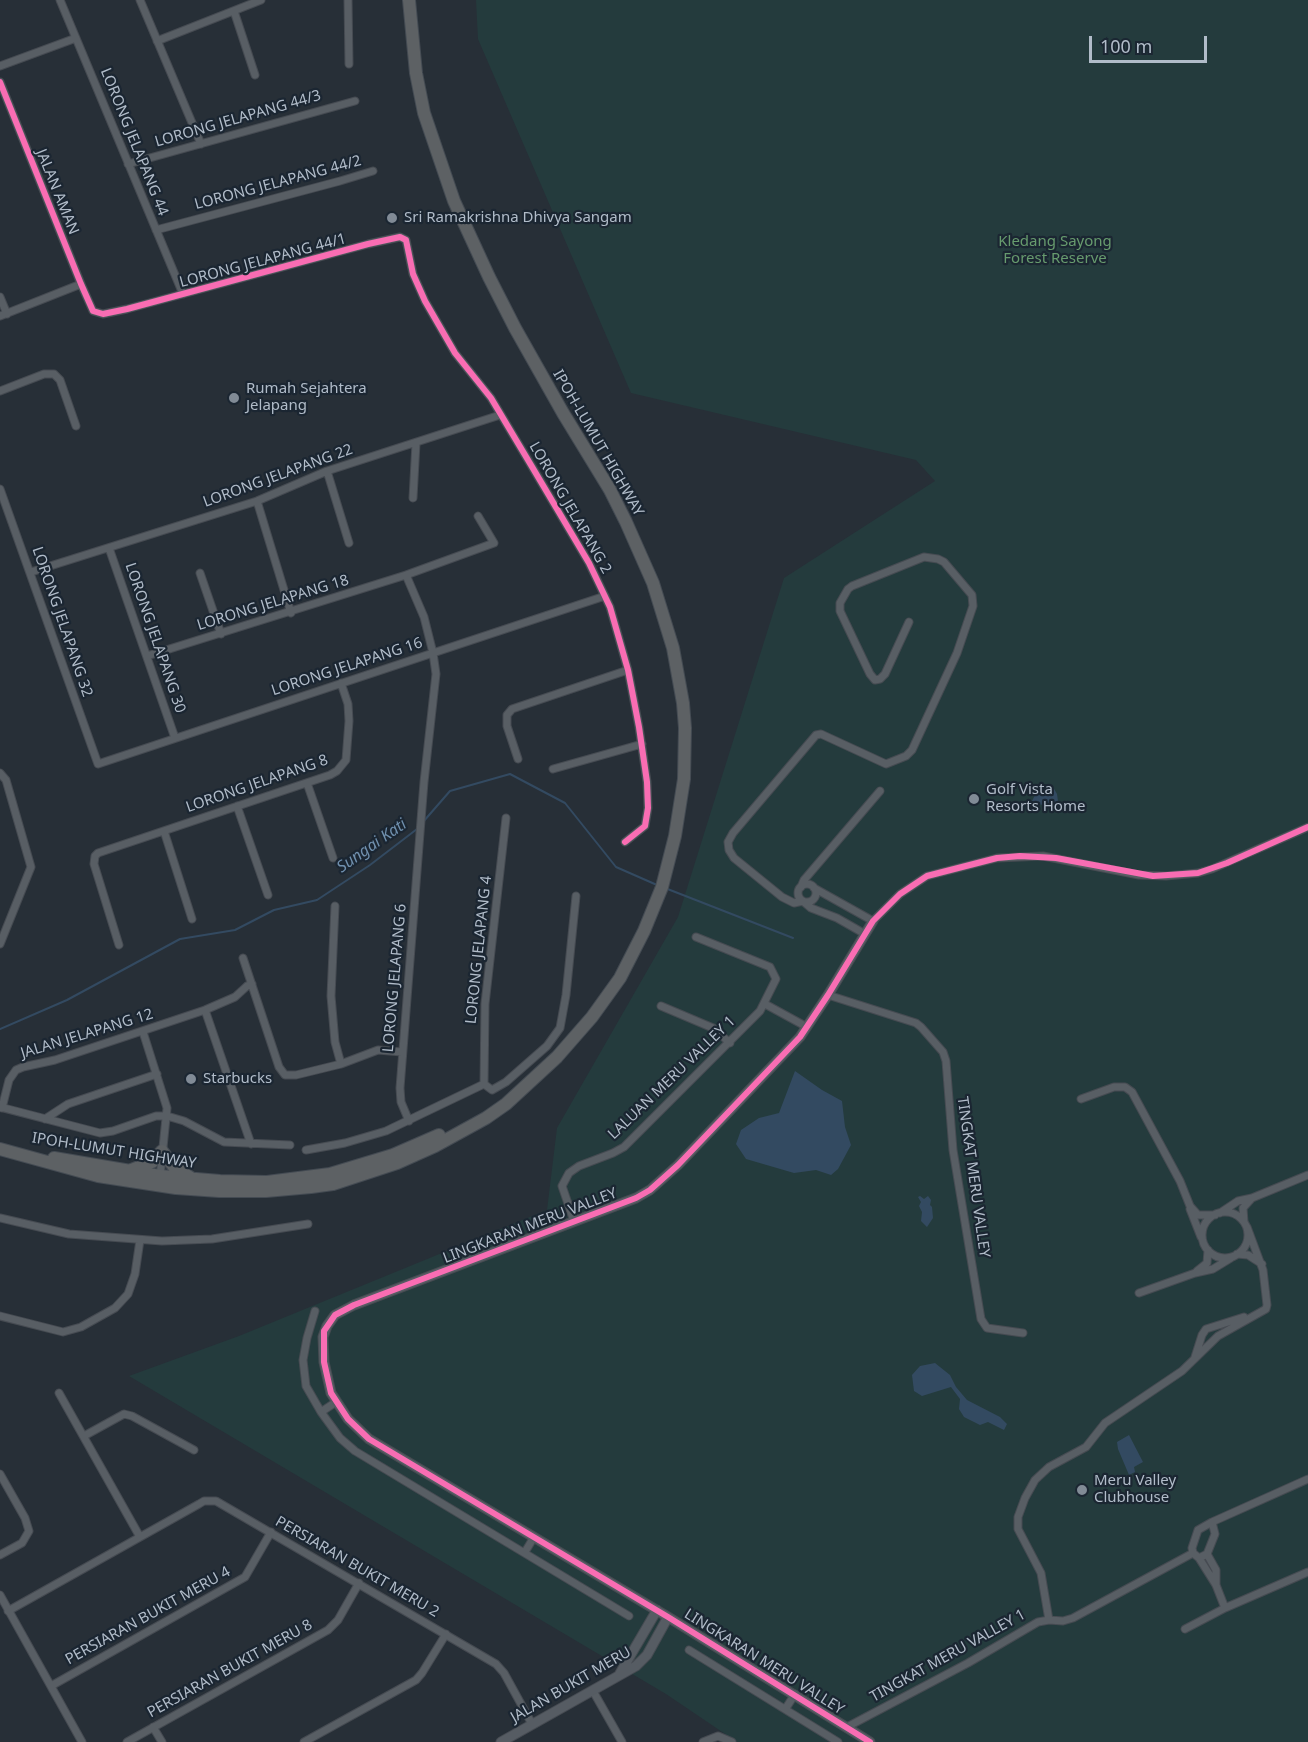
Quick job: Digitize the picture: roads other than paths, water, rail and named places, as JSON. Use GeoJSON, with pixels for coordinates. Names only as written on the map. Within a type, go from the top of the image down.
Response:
{"type":"FeatureCollection","features":[{"type":"Feature","properties":{"kind":"highway","name":"IPOH-LUMUT HIGHWAY"},"geometry":{"type":"LineString","coordinates":[[0,1149],[127,1172],[192,1190],[245,1191],[333,1184],[397,1163],[435,1146],[486,1118],[506,1104],[574,1040],[607,997],[632,957],[654,909],[669,865],[681,810],[684,779],[685,728],[679,676],[665,621],[649,573],[621,511],[510,318],[454,201],[424,113],[416,73],[409,0]]}},
{"type":"Feature","properties":{"kind":"highway","name":"IPOH-LUMUT HIGHWAY"},"geometry":{"type":"LineString","coordinates":[[0,1149],[89,1174],[159,1181],[288,1180],[330,1174],[412,1147],[456,1128],[526,1086]]}},
{"type":"Feature","properties":{"kind":"highway"},"geometry":{"type":"LineString","coordinates":[[127,1172],[152,1162],[162,1151],[174,1167],[194,1180]]}},
{"type":"Feature","properties":{"kind":"street","name":"LORONG JELAPANG 44"},"geometry":{"type":"LineString","coordinates":[[60,0],[183,294]]}},
{"type":"Feature","properties":{"kind":"street"},"geometry":{"type":"LineString","coordinates":[[140,0],[201,144]]}},
{"type":"Feature","properties":{"kind":"street"},"geometry":{"type":"LineString","coordinates":[[157,41],[261,0]]}},
{"type":"Feature","properties":{"kind":"street"},"geometry":{"type":"LineString","coordinates":[[348,0],[349,64]]}},
{"type":"Feature","properties":{"kind":"street"},"geometry":{"type":"LineString","coordinates":[[234,11],[255,75]]}},
{"type":"Feature","properties":{"kind":"street"},"geometry":{"type":"LineString","coordinates":[[0,66],[76,38]]}},
{"type":"Feature","properties":{"kind":"street","name":"JALAN AMAN"},"geometry":{"type":"LineString","coordinates":[[0,82],[93,311]]}},
{"type":"Feature","properties":{"kind":"street","name":"LORONG JELAPANG 44/3"},"geometry":{"type":"LineString","coordinates":[[128,164],[355,100]]}},
{"type":"Feature","properties":{"kind":"street","name":"LORONG JELAPANG 44/2"},"geometry":{"type":"LineString","coordinates":[[156,230],[373,171]]}},
{"type":"Feature","properties":{"kind":"street","name":"LORONG JELAPANG 2"},"geometry":{"type":"LineString","coordinates":[[368,244],[400,237],[406,240],[412,274],[454,353],[491,399],[589,563],[605,596],[628,670],[642,744],[646,782],[646,822],[642,831],[625,842]]}},
{"type":"Feature","properties":{"kind":"street","name":"LORONG JELAPANG 44/1"},"geometry":{"type":"LineString","coordinates":[[93,311],[103,314],[368,244]]}},
{"type":"Feature","properties":{"kind":"street"},"geometry":{"type":"LineString","coordinates":[[0,297],[3,315],[81,284]]}},
{"type":"Feature","properties":{"kind":"street"},"geometry":{"type":"LineString","coordinates":[[0,391],[44,374],[54,374],[60,381],[76,426]]}},
{"type":"Feature","properties":{"kind":"street","name":"LORONG JELAPANG 22"},"geometry":{"type":"LineString","coordinates":[[31,572],[257,501],[327,471],[500,415]]}},
{"type":"Feature","properties":{"kind":"street"},"geometry":{"type":"LineString","coordinates":[[413,498],[416,443]]}},
{"type":"Feature","properties":{"kind":"street"},"geometry":{"type":"LineString","coordinates":[[327,471],[349,543]]}},
{"type":"Feature","properties":{"kind":"street","name":"LORONG JELAPANG 32"},"geometry":{"type":"LineString","coordinates":[[0,489],[98,764]]}},
{"type":"Feature","properties":{"kind":"street"},"geometry":{"type":"LineString","coordinates":[[257,501],[291,613]]}},
{"type":"Feature","properties":{"kind":"street","name":"LORONG JELAPANG 18"},"geometry":{"type":"LineString","coordinates":[[147,656],[291,613],[494,543],[478,516]]}},
{"type":"Feature","properties":{"kind":"street","name":"LORONG JELAPANG 30"},"geometry":{"type":"LineString","coordinates":[[109,548],[175,738]]}},
{"type":"Feature","properties":{"kind":"street"},"geometry":{"type":"LineString","coordinates":[[814,870],[816,893],[814,899],[810,902],[789,902],[734,858],[728,846],[730,837],[816,735],[821,734],[886,764],[909,753],[919,740],[953,665],[973,600],[970,592],[944,562],[924,557],[852,586],[840,603],[840,611],[875,680],[885,674],[909,622]]}},
{"type":"Feature","properties":{"kind":"street"},"geometry":{"type":"LineString","coordinates":[[200,573],[221,634]]}},
{"type":"Feature","properties":{"kind":"street"},"geometry":{"type":"LineString","coordinates":[[406,575],[424,617],[434,653]]}},
{"type":"Feature","properties":{"kind":"street","name":"LORONG JELAPANG 16"},"geometry":{"type":"LineString","coordinates":[[98,764],[605,596]]}},
{"type":"Feature","properties":{"kind":"street","name":"LORONG JELAPANG 6"},"geometry":{"type":"LineString","coordinates":[[409,1121],[400,1102],[402,1052],[436,674],[434,653]]}},
{"type":"Feature","properties":{"kind":"street"},"geometry":{"type":"LineString","coordinates":[[518,759],[506,722],[507,715],[512,709],[628,670]]}},
{"type":"Feature","properties":{"kind":"street","name":"LORONG JELAPANG 8"},"geometry":{"type":"LineString","coordinates":[[119,945],[93,864],[93,859],[98,853],[308,783],[337,771],[346,760],[349,712],[341,683]]}},
{"type":"Feature","properties":{"kind":"street"},"geometry":{"type":"LineString","coordinates":[[553,769],[642,744]]}},
{"type":"Feature","properties":{"kind":"street"},"geometry":{"type":"LineString","coordinates":[[0,773],[6,780],[31,867],[0,944]]}},
{"type":"Feature","properties":{"kind":"street"},"geometry":{"type":"LineString","coordinates":[[308,783],[333,858]]}},
{"type":"Feature","properties":{"kind":"street"},"geometry":{"type":"LineString","coordinates":[[865,934],[811,908],[799,896],[804,880],[880,791]]}},
{"type":"Feature","properties":{"kind":"street"},"geometry":{"type":"LineString","coordinates":[[237,806],[268,896]]}},
{"type":"Feature","properties":{"kind":"street","name":"LORONG JELAPANG 4"},"geometry":{"type":"LineString","coordinates":[[484,1084],[485,1004],[506,818]]}},
{"type":"Feature","properties":{"kind":"street","name":"LINGKARAN MERU VALLEY"},"geometry":{"type":"LineString","coordinates":[[870,1742],[657,1610],[369,1439],[353,1425],[336,1402],[326,1375],[323,1337],[327,1326],[335,1316],[354,1305],[643,1194],[655,1186],[738,1102],[807,1027],[873,921],[900,894],[927,876],[997,858],[1043,856],[1139,875],[1166,876],[1197,873],[1212,869],[1308,827]]}},
{"type":"Feature","properties":{"kind":"street"},"geometry":{"type":"LineString","coordinates":[[164,831],[192,919]]}},
{"type":"Feature","properties":{"kind":"street"},"geometry":{"type":"LineString","coordinates":[[780,894],[790,894],[805,885],[814,887],[873,921]]}},
{"type":"Feature","properties":{"kind":"street"},"geometry":{"type":"LineString","coordinates":[[306,1150],[366,1137],[409,1121],[484,1084],[492,1090],[506,1082],[547,1046],[560,1028],[566,995],[576,896]]}},
{"type":"Feature","properties":{"kind":"street"},"geometry":{"type":"LineString","coordinates":[[335,906],[331,996],[335,1042],[341,1064]]}},
{"type":"Feature","properties":{"kind":"street"},"geometry":{"type":"LineString","coordinates":[[844,922],[852,908]]}},
{"type":"Feature","properties":{"kind":"street","name":"LALUAN MERU VALLEY 1"},"geometry":{"type":"LineString","coordinates":[[574,1221],[562,1186],[569,1173],[579,1166],[613,1153],[624,1146],[730,1043],[765,1004],[776,979],[770,967],[696,937]]}},
{"type":"Feature","properties":{"kind":"street"},"geometry":{"type":"LineString","coordinates":[[243,958],[279,1067],[285,1075],[296,1075],[341,1064],[378,1050],[402,1052]]}},
{"type":"Feature","properties":{"kind":"street","name":"JALAN JELAPANG 12"},"geometry":{"type":"LineString","coordinates":[[1,1108],[9,1080],[16,1070],[31,1064],[55,1060],[205,1010],[235,997],[252,984]]}},
{"type":"Feature","properties":{"kind":"street","name":"TINGKAT MERU VALLEY"},"geometry":{"type":"LineString","coordinates":[[828,995],[916,1023],[943,1052],[946,1062],[950,1128],[956,1171],[981,1319],[987,1328],[1023,1333]]}},
{"type":"Feature","properties":{"kind":"street"},"geometry":{"type":"LineString","coordinates":[[765,1004],[807,1027]]}},
{"type":"Feature","properties":{"kind":"street"},"geometry":{"type":"LineString","coordinates":[[661,1006],[717,1031],[730,1043]]}},
{"type":"Feature","properties":{"kind":"street"},"geometry":{"type":"LineString","coordinates":[[205,1010],[252,1144]]}},
{"type":"Feature","properties":{"kind":"street"},"geometry":{"type":"LineString","coordinates":[[142,1032],[166,1102],[167,1116],[159,1181]]}},
{"type":"Feature","properties":{"kind":"street"},"geometry":{"type":"LineString","coordinates":[[45,1119],[68,1104],[157,1074]]}},
{"type":"Feature","properties":{"kind":"street"},"geometry":{"type":"LineString","coordinates":[[1080,1099],[1120,1086],[1132,1092],[1180,1181],[1208,1250],[1219,1257],[1248,1255],[1262,1264]]}},
{"type":"Feature","properties":{"kind":"street"},"geometry":{"type":"LineString","coordinates":[[1,1108],[100,1133],[156,1116],[167,1116],[184,1121],[224,1142],[290,1145]]}},
{"type":"Feature","properties":{"kind":"street"},"geometry":{"type":"LineString","coordinates":[[1203,1241],[1203,1229],[1206,1223],[1217,1214],[1238,1202],[1308,1175]]}},
{"type":"Feature","properties":{"kind":"street"},"geometry":{"type":"LineString","coordinates":[[1139,1293],[1213,1269],[1235,1256],[1248,1240],[1243,1208],[1252,1198]]}},
{"type":"Feature","properties":{"kind":"street"},"geometry":{"type":"LineString","coordinates":[[1190,1206],[1198,1215],[1230,1213],[1245,1224],[1262,1264],[1267,1305],[1263,1311],[1206,1329],[1194,1359]]}},
{"type":"Feature","properties":{"kind":"street"},"geometry":{"type":"LineString","coordinates":[[0,1218],[69,1234],[162,1241],[212,1239],[308,1224]]}},
{"type":"Feature","properties":{"kind":"street"},"geometry":{"type":"LineString","coordinates":[[0,1316],[63,1332],[81,1327],[115,1308],[128,1294],[135,1274],[140,1240]]}},
{"type":"Feature","properties":{"kind":"street"},"geometry":{"type":"LineString","coordinates":[[1195,1273],[1207,1263],[1208,1250]]}},
{"type":"Feature","properties":{"kind":"street"},"geometry":{"type":"LineString","coordinates":[[315,1311],[303,1360],[306,1386],[340,1438],[355,1451],[629,1616]]}},
{"type":"Feature","properties":{"kind":"street"},"geometry":{"type":"LineString","coordinates":[[1049,1620],[1041,1573],[1018,1530],[1018,1517],[1035,1480],[1049,1467],[1080,1452],[1092,1441],[1105,1423],[1167,1382],[1218,1336],[1255,1314]]}},
{"type":"Feature","properties":{"kind":"street"},"geometry":{"type":"LineString","coordinates":[[59,1393],[140,1537]]}},
{"type":"Feature","properties":{"kind":"street"},"geometry":{"type":"LineString","coordinates":[[321,1412],[336,1402]]}},
{"type":"Feature","properties":{"kind":"street"},"geometry":{"type":"LineString","coordinates":[[84,1436],[124,1414],[132,1416],[194,1450]]}},
{"type":"Feature","properties":{"kind":"street"},"geometry":{"type":"LineString","coordinates":[[0,1474],[25,1518],[29,1532],[22,1543],[0,1556]]}},
{"type":"Feature","properties":{"kind":"street"},"geometry":{"type":"LineString","coordinates":[[1225,1608],[1216,1585],[1192,1548],[1198,1530],[1308,1479]]}},
{"type":"Feature","properties":{"kind":"street","name":"PERSIARAN BUKIT MERU 2"},"geometry":{"type":"LineString","coordinates":[[8,1611],[199,1504],[210,1500],[221,1502],[499,1666],[532,1724]]}},
{"type":"Feature","properties":{"kind":"street"},"geometry":{"type":"LineString","coordinates":[[1212,1522],[1215,1531],[1207,1554],[1216,1570],[1216,1585]]}},
{"type":"Feature","properties":{"kind":"street","name":"PERSIARAN BUKIT MERU 4"},"geometry":{"type":"LineString","coordinates":[[51,1686],[245,1577],[271,1532]]}},
{"type":"Feature","properties":{"kind":"street"},"geometry":{"type":"LineString","coordinates":[[525,1552],[534,1537]]}},
{"type":"Feature","properties":{"kind":"street","name":"TINGKAT MERU VALLEY 1"},"geometry":{"type":"LineString","coordinates":[[847,1727],[968,1663],[1038,1622],[1063,1621],[1073,1618],[1196,1556],[1207,1554]]}},
{"type":"Feature","properties":{"kind":"street"},"geometry":{"type":"LineString","coordinates":[[1185,1629],[1225,1608],[1308,1572]]}},
{"type":"Feature","properties":{"kind":"street","name":"PERSIARAN BUKIT MERU 8"},"geometry":{"type":"LineString","coordinates":[[127,1742],[328,1630],[338,1620],[359,1583]]}},
{"type":"Feature","properties":{"kind":"street"},"geometry":{"type":"LineString","coordinates":[[0,1596],[82,1742]]}},
{"type":"Feature","properties":{"kind":"street"},"geometry":{"type":"LineString","coordinates":[[618,1677],[657,1610]]}},
{"type":"Feature","properties":{"kind":"street","name":"JALAN BUKIT MERU"},"geometry":{"type":"LineString","coordinates":[[501,1742],[618,1677],[642,1661],[668,1617]]}},
{"type":"Feature","properties":{"kind":"street"},"geometry":{"type":"LineString","coordinates":[[304,1742],[416,1680],[446,1634]]}},
{"type":"Feature","properties":{"kind":"street"},"geometry":{"type":"LineString","coordinates":[[689,1650],[838,1742]]}},
{"type":"Feature","properties":{"kind":"street"},"geometry":{"type":"LineString","coordinates":[[592,1691],[622,1742]]}},
{"type":"Feature","properties":{"kind":"street"},"geometry":{"type":"LineString","coordinates":[[786,1708],[795,1694]]}},
{"type":"Feature","properties":{"kind":"street"},"geometry":{"type":"LineString","coordinates":[[153,1727],[162,1742]]}},
{"type":"Feature","properties":{"kind":"street"},"geometry":{"type":"LineString","coordinates":[[703,1742],[718,1736],[732,1742]]}},
{"type":"Feature","properties":{"kind":"water"},"geometry":{"type":"Polygon","coordinates":[[[1053,787],[1057,794],[1056,807],[1031,803],[1038,789],[1053,787]]]}},
{"type":"Feature","properties":{"kind":"water"},"geometry":{"type":"Polygon","coordinates":[[[795,1071],[842,1101],[845,1127],[851,1145],[838,1169],[831,1175],[816,1170],[794,1173],[746,1159],[736,1144],[741,1130],[759,1118],[779,1113],[795,1071]]]}},
{"type":"Feature","properties":{"kind":"water"},"geometry":{"type":"Polygon","coordinates":[[[928,1196],[931,1200],[933,1218],[927,1227],[921,1221],[922,1212],[919,1206],[921,1202],[918,1197],[924,1199],[928,1196]]]}},
{"type":"Feature","properties":{"kind":"water"},"geometry":{"type":"Polygon","coordinates":[[[935,1363],[950,1375],[967,1400],[1000,1417],[1007,1424],[1004,1430],[988,1422],[980,1425],[964,1417],[959,1409],[960,1399],[951,1387],[922,1396],[914,1391],[912,1375],[920,1366],[935,1363]]]}},
{"type":"Feature","properties":{"kind":"water"},"geometry":{"type":"Polygon","coordinates":[[[1129,1435],[1143,1462],[1134,1467],[1135,1472],[1129,1475],[1117,1442],[1129,1435]]]}},
{"type":"Feature","properties":{"kind":"waterway","name":"Sungai Kati"},"geometry":{"type":"LineString","coordinates":[[423,822],[450,791],[510,774],[565,803],[616,867],[657,885]]}},
{"type":"Feature","properties":{"kind":"waterway","name":"Sungai Kati"},"geometry":{"type":"LineString","coordinates":[[0,1029],[67,1000],[180,939],[235,930],[274,910],[317,900],[370,865],[417,829]]}},
{"type":"Feature","properties":{"kind":"waterway","name":"Sungai Kati"},"geometry":{"type":"LineString","coordinates":[[665,888],[793,938]]}},
{"type":"Feature","properties":{"kind":"place","name":"Sri Ramakrishna Dhivya Sangam"},"geometry":{"type":"Point","coordinates":[392,218]}},
{"type":"Feature","properties":{"kind":"place","name":"Rumah Sejahtera Jelapang"},"geometry":{"type":"Point","coordinates":[234,398]}},
{"type":"Feature","properties":{"kind":"place","name":"Golf Vista Resorts Home"},"geometry":{"type":"Point","coordinates":[974,799]}},
{"type":"Feature","properties":{"kind":"place","name":"Starbucks"},"geometry":{"type":"Point","coordinates":[191,1079]}},
{"type":"Feature","properties":{"kind":"place","name":"Meru Valley Clubhouse"},"geometry":{"type":"Point","coordinates":[1082,1490]}},
{"type":"Feature","properties":{"kind":"park label","name":"Kledang Sayong Forest Reserve"},"geometry":{"type":"Point","coordinates":[1055,250]}}]}
